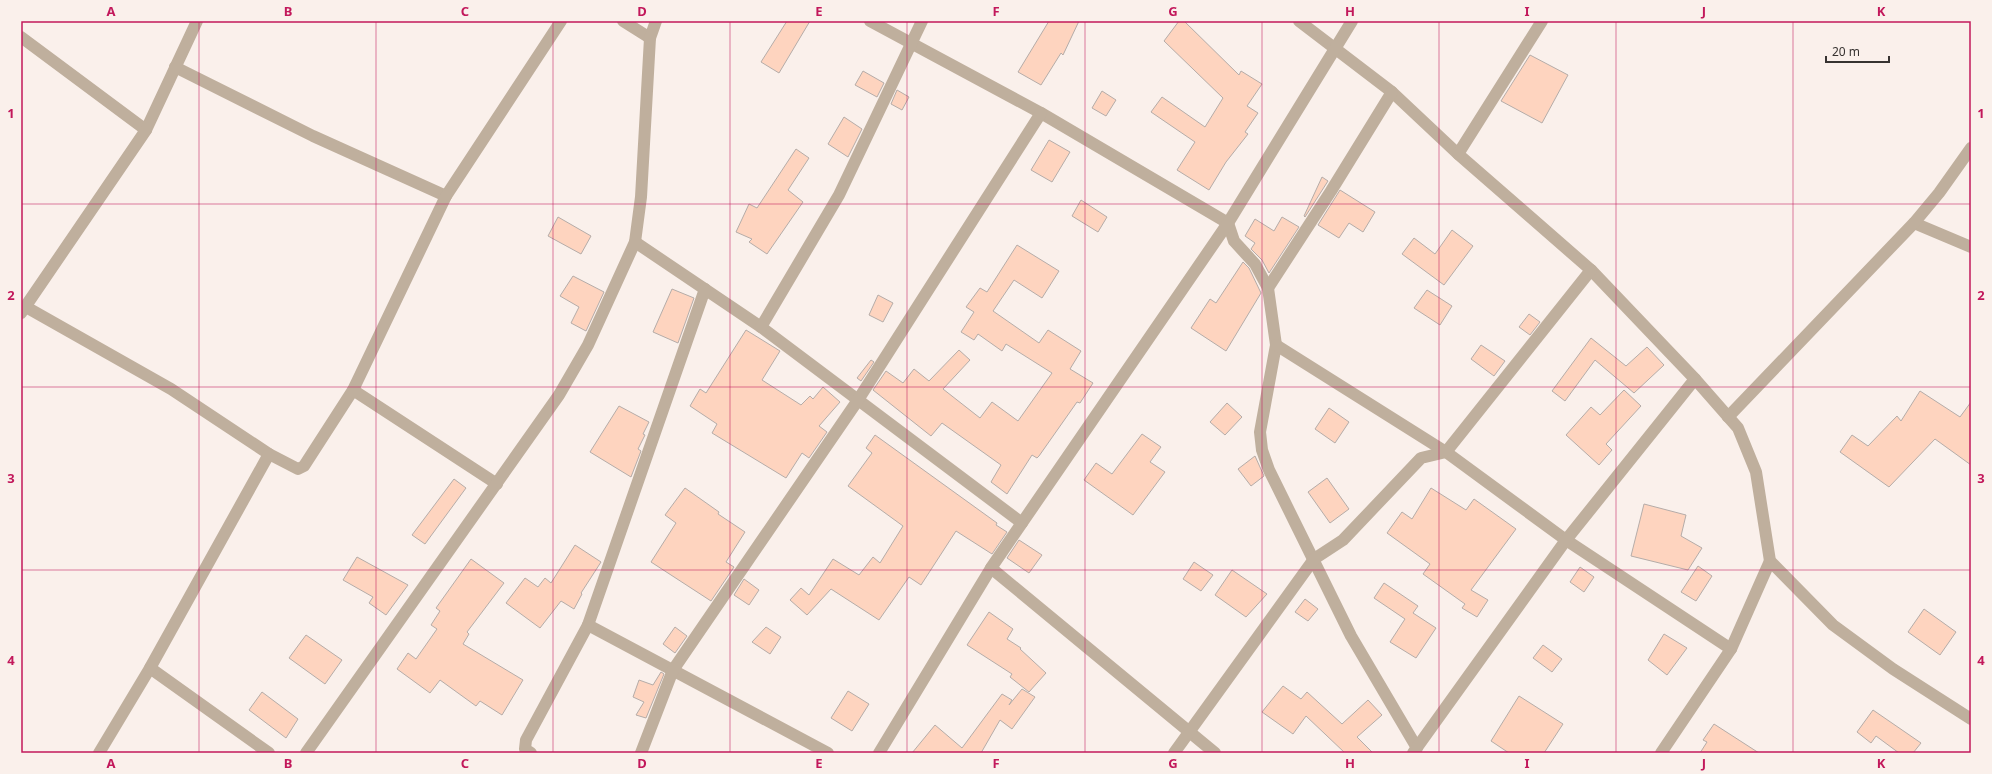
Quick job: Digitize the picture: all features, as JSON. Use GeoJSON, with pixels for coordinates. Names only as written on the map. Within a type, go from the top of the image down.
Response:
{"type":"FeatureCollection","features":[{"type":"Feature","properties":{"kind":"street"},"geometry":{"type":"LineString","coordinates":[[197,21],[146,130],[24,310],[172,389],[269,454],[298,469],[304,466],[353,390],[446,196],[561,21]]}},
{"type":"Feature","properties":{"kind":"street"},"geometry":{"type":"LineString","coordinates":[[623,21],[650,38]]}},
{"type":"Feature","properties":{"kind":"street"},"geometry":{"type":"LineString","coordinates":[[306,753],[559,395],[588,345],[635,242],[641,197],[650,38],[656,21]]}},
{"type":"Feature","properties":{"kind":"street"},"geometry":{"type":"LineString","coordinates":[[870,21],[1041,113],[1228,223],[1234,241],[1255,264],[1268,288],[1276,345],[1260,432],[1262,450],[1269,470],[1351,636],[1415,750],[1566,540],[1695,378]]}},
{"type":"Feature","properties":{"kind":"street"},"geometry":{"type":"LineString","coordinates":[[761,327],[839,195],[922,21]]}},
{"type":"Feature","properties":{"kind":"street"},"geometry":{"type":"LineString","coordinates":[[1299,21],[1392,92],[1458,154],[1591,270],[1695,378],[1738,428],[1756,472],[1770,561],[1731,649],[1661,753]]}},
{"type":"Feature","properties":{"kind":"street"},"geometry":{"type":"LineString","coordinates":[[879,753],[991,568],[1228,223],[1334,48],[1352,21]]}},
{"type":"Feature","properties":{"kind":"street"},"geometry":{"type":"LineString","coordinates":[[1458,154],[1542,21]]}},
{"type":"Feature","properties":{"kind":"street"},"geometry":{"type":"LineString","coordinates":[[21,37],[146,130]]}},
{"type":"Feature","properties":{"kind":"street"},"geometry":{"type":"LineString","coordinates":[[175,67],[313,136],[446,196]]}},
{"type":"Feature","properties":{"kind":"street"},"geometry":{"type":"LineString","coordinates":[[1268,288],[1331,191],[1392,92]]}},
{"type":"Feature","properties":{"kind":"street"},"geometry":{"type":"LineString","coordinates":[[641,753],[673,670],[858,400],[1041,113]]}},
{"type":"Feature","properties":{"kind":"street"},"geometry":{"type":"LineString","coordinates":[[1728,417],[1914,223],[1939,193],[1971,148]]}},
{"type":"Feature","properties":{"kind":"street"},"geometry":{"type":"LineString","coordinates":[[1914,223],[1971,247]]}},
{"type":"Feature","properties":{"kind":"street"},"geometry":{"type":"LineString","coordinates":[[635,242],[761,327],[1022,523]]}},
{"type":"Feature","properties":{"kind":"street"},"geometry":{"type":"LineString","coordinates":[[1174,753],[1314,559],[1343,540],[1421,458],[1446,452],[1591,270]]}},
{"type":"Feature","properties":{"kind":"street"},"geometry":{"type":"LineString","coordinates":[[531,753],[525,748],[526,740],[588,625],[705,289]]}},
{"type":"Feature","properties":{"kind":"street"},"geometry":{"type":"LineString","coordinates":[[1276,345],[1446,452],[1566,540],[1731,649]]}},
{"type":"Feature","properties":{"kind":"street"},"geometry":{"type":"LineString","coordinates":[[353,390],[497,484]]}},
{"type":"Feature","properties":{"kind":"street"},"geometry":{"type":"LineString","coordinates":[[99,753],[150,668],[269,454]]}},
{"type":"Feature","properties":{"kind":"street"},"geometry":{"type":"LineString","coordinates":[[1770,561],[1833,625],[1893,669],[1971,719]]}},
{"type":"Feature","properties":{"kind":"street"},"geometry":{"type":"LineString","coordinates":[[991,568],[1215,753]]}},
{"type":"Feature","properties":{"kind":"street"},"geometry":{"type":"LineString","coordinates":[[588,625],[828,753]]}},
{"type":"Feature","properties":{"kind":"street"},"geometry":{"type":"LineString","coordinates":[[150,668],[269,753]]}},
{"type":"Feature","properties":{"kind":"building"},"geometry":{"type":"Polygon","coordinates":[[[787,21],[810,21],[779,73],[761,62],[787,21]]]}},
{"type":"Feature","properties":{"kind":"building"},"geometry":{"type":"Polygon","coordinates":[[[1049,21],[1079,21],[1063,55],[1061,53],[1041,85],[1018,72],[1049,21]]]}},
{"type":"Feature","properties":{"kind":"building"},"geometry":{"type":"Polygon","coordinates":[[[1179,21],[1184,21],[1239,75],[1241,71],[1262,84],[1247,106],[1258,113],[1245,132],[1248,134],[1226,162],[1209,190],[1177,170],[1195,142],[1151,112],[1162,97],[1205,127],[1223,98],[1164,41],[1179,21]]]}},
{"type":"Feature","properties":{"kind":"building"},"geometry":{"type":"Polygon","coordinates":[[[1530,55],[1568,75],[1542,123],[1501,101],[1530,55]]]}},
{"type":"Feature","properties":{"kind":"building"},"geometry":{"type":"Polygon","coordinates":[[[863,71],[884,83],[877,97],[855,85],[863,71]]]}},
{"type":"Feature","properties":{"kind":"building"},"geometry":{"type":"Polygon","coordinates":[[[897,90],[909,97],[902,110],[891,104],[897,90]]]}},
{"type":"Feature","properties":{"kind":"building"},"geometry":{"type":"Polygon","coordinates":[[[1102,91],[1116,100],[1106,116],[1092,108],[1102,91]]]}},
{"type":"Feature","properties":{"kind":"building"},"geometry":{"type":"Polygon","coordinates":[[[844,117],[862,129],[848,157],[828,144],[844,117]]]}},
{"type":"Feature","properties":{"kind":"building"},"geometry":{"type":"Polygon","coordinates":[[[1049,140],[1070,152],[1052,182],[1031,170],[1049,140]]]}},
{"type":"Feature","properties":{"kind":"building"},"geometry":{"type":"Polygon","coordinates":[[[796,149],[809,158],[788,190],[803,202],[767,254],[749,242],[752,239],[736,232],[749,204],[757,208],[796,149]]]}},
{"type":"Feature","properties":{"kind":"building"},"geometry":{"type":"Polygon","coordinates":[[[1322,177],[1328,181],[1305,217],[1304,216],[1322,177]]]}},
{"type":"Feature","properties":{"kind":"building"},"geometry":{"type":"Polygon","coordinates":[[[1340,190],[1375,212],[1363,232],[1349,223],[1339,238],[1318,225],[1340,190]]]}},
{"type":"Feature","properties":{"kind":"building"},"geometry":{"type":"Polygon","coordinates":[[[1081,200],[1107,217],[1098,232],[1072,216],[1081,200]]]}},
{"type":"Feature","properties":{"kind":"building"},"geometry":{"type":"Polygon","coordinates":[[[558,217],[591,236],[581,254],[548,236],[558,217]]]}},
{"type":"Feature","properties":{"kind":"building"},"geometry":{"type":"Polygon","coordinates":[[[1282,217],[1299,227],[1269,273],[1262,260],[1251,249],[1255,243],[1245,236],[1255,219],[1274,231],[1282,217]]]}},
{"type":"Feature","properties":{"kind":"building"},"geometry":{"type":"Polygon","coordinates":[[[1452,230],[1473,246],[1444,285],[1402,254],[1414,238],[1435,254],[1452,230]]]}},
{"type":"Feature","properties":{"kind":"building"},"geometry":{"type":"Polygon","coordinates":[[[1017,245],[1059,271],[1042,298],[1014,280],[993,311],[1039,343],[1048,330],[1081,351],[1070,369],[1093,383],[1080,403],[1077,402],[1039,456],[1037,458],[1032,455],[1007,494],[991,482],[1001,465],[942,423],[931,436],[873,390],[886,371],[903,383],[914,369],[929,381],[959,350],[970,360],[943,389],[980,418],[992,402],[1018,421],[1052,373],[1006,344],[1002,351],[978,334],[974,340],[961,332],[974,312],[966,307],[980,288],[987,292],[1017,245]]]}},
{"type":"Feature","properties":{"kind":"building"},"geometry":{"type":"Polygon","coordinates":[[[1243,262],[1249,268],[1261,293],[1226,351],[1191,328],[1210,299],[1216,303],[1243,262]]]}},
{"type":"Feature","properties":{"kind":"building"},"geometry":{"type":"Polygon","coordinates":[[[573,276],[604,292],[586,331],[571,323],[579,307],[560,296],[573,276]]]}},
{"type":"Feature","properties":{"kind":"building"},"geometry":{"type":"Polygon","coordinates":[[[672,289],[694,298],[678,343],[653,332],[672,289]]]}},
{"type":"Feature","properties":{"kind":"building"},"geometry":{"type":"Polygon","coordinates":[[[1427,290],[1452,306],[1440,325],[1414,308],[1427,290]]]}},
{"type":"Feature","properties":{"kind":"building"},"geometry":{"type":"Polygon","coordinates":[[[878,295],[893,303],[883,322],[869,315],[878,295]]]}},
{"type":"Feature","properties":{"kind":"building"},"geometry":{"type":"Polygon","coordinates":[[[1529,314],[1540,322],[1530,335],[1519,327],[1529,314]]]}},
{"type":"Feature","properties":{"kind":"building"},"geometry":{"type":"Polygon","coordinates":[[[746,330],[780,351],[762,380],[801,405],[810,396],[813,399],[823,387],[840,402],[819,426],[827,432],[809,458],[802,453],[786,478],[712,433],[717,424],[690,406],[700,389],[706,393],[746,330]]]}},
{"type":"Feature","properties":{"kind":"building"},"geometry":{"type":"Polygon","coordinates":[[[1591,338],[1626,366],[1647,347],[1664,365],[1634,393],[1595,360],[1565,401],[1552,391],[1591,338]]]}},
{"type":"Feature","properties":{"kind":"building"},"geometry":{"type":"Polygon","coordinates":[[[1481,345],[1505,361],[1494,376],[1471,359],[1481,345]]]}},
{"type":"Feature","properties":{"kind":"building"},"geometry":{"type":"Polygon","coordinates":[[[871,360],[874,362],[861,381],[857,378],[871,360]]]}},
{"type":"Feature","properties":{"kind":"building"},"geometry":{"type":"Polygon","coordinates":[[[1624,390],[1641,406],[1606,444],[1612,450],[1599,465],[1566,435],[1591,407],[1600,415],[1624,390]]]}},
{"type":"Feature","properties":{"kind":"building"},"geometry":{"type":"Polygon","coordinates":[[[1920,391],[1960,417],[1971,402],[1971,465],[1935,439],[1889,487],[1840,452],[1852,435],[1868,446],[1897,416],[1901,421],[1920,391]]]}},
{"type":"Feature","properties":{"kind":"building"},"geometry":{"type":"Polygon","coordinates":[[[1227,403],[1242,417],[1225,435],[1210,422],[1227,403]]]}},
{"type":"Feature","properties":{"kind":"building"},"geometry":{"type":"Polygon","coordinates":[[[619,406],[649,422],[643,434],[645,435],[638,449],[641,451],[631,477],[590,452],[619,406]]]}},
{"type":"Feature","properties":{"kind":"building"},"geometry":{"type":"Polygon","coordinates":[[[1329,408],[1349,422],[1335,443],[1315,429],[1329,408]]]}},
{"type":"Feature","properties":{"kind":"building"},"geometry":{"type":"Polygon","coordinates":[[[1142,434],[1161,447],[1150,462],[1165,472],[1133,515],[1084,480],[1096,463],[1112,474],[1142,434]]]}},
{"type":"Feature","properties":{"kind":"building"},"geometry":{"type":"Polygon","coordinates":[[[875,435],[997,523],[996,525],[1007,532],[992,554],[956,531],[921,585],[909,577],[879,620],[831,589],[807,615],[790,600],[801,588],[809,595],[833,559],[859,575],[873,557],[880,563],[903,526],[848,486],[872,453],[866,448],[875,435]]]}},
{"type":"Feature","properties":{"kind":"building"},"geometry":{"type":"Polygon","coordinates":[[[1255,456],[1264,476],[1251,486],[1238,469],[1255,456]]]}},
{"type":"Feature","properties":{"kind":"building"},"geometry":{"type":"Polygon","coordinates":[[[1327,478],[1349,509],[1330,523],[1308,492],[1327,478]]]}},
{"type":"Feature","properties":{"kind":"building"},"geometry":{"type":"Polygon","coordinates":[[[454,479],[466,488],[425,544],[412,535],[454,479]]]}},
{"type":"Feature","properties":{"kind":"building"},"geometry":{"type":"Polygon","coordinates":[[[685,488],[719,512],[718,514],[745,532],[726,562],[734,567],[711,601],[651,562],[676,523],[665,515],[685,488]]]}},
{"type":"Feature","properties":{"kind":"building"},"geometry":{"type":"Polygon","coordinates":[[[1431,488],[1466,510],[1474,499],[1516,529],[1471,590],[1488,600],[1477,617],[1462,608],[1465,604],[1423,574],[1430,564],[1387,533],[1402,512],[1412,519],[1431,488]]]}},
{"type":"Feature","properties":{"kind":"building"},"geometry":{"type":"Polygon","coordinates":[[[1644,504],[1686,515],[1681,536],[1702,548],[1688,570],[1631,556],[1644,504]]]}},
{"type":"Feature","properties":{"kind":"building"},"geometry":{"type":"Polygon","coordinates":[[[1019,540],[1042,555],[1029,573],[1007,558],[1019,540]]]}},
{"type":"Feature","properties":{"kind":"building"},"geometry":{"type":"Polygon","coordinates":[[[575,545],[601,562],[581,593],[582,594],[574,609],[561,601],[540,628],[506,603],[525,578],[538,587],[545,578],[551,583],[575,545]]]}},
{"type":"Feature","properties":{"kind":"building"},"geometry":{"type":"Polygon","coordinates":[[[357,557],[408,585],[386,615],[369,603],[373,597],[343,580],[357,557]]]}},
{"type":"Feature","properties":{"kind":"building"},"geometry":{"type":"Polygon","coordinates":[[[471,559],[504,583],[467,632],[469,634],[463,644],[523,680],[502,715],[480,701],[476,706],[440,680],[430,693],[397,669],[408,653],[416,659],[437,629],[431,625],[440,611],[436,608],[471,559]]]}},
{"type":"Feature","properties":{"kind":"building"},"geometry":{"type":"Polygon","coordinates":[[[1194,562],[1213,575],[1201,591],[1183,579],[1194,562]]]}},
{"type":"Feature","properties":{"kind":"building"},"geometry":{"type":"Polygon","coordinates":[[[1698,566],[1712,576],[1696,601],[1681,592],[1698,566]]]}},
{"type":"Feature","properties":{"kind":"building"},"geometry":{"type":"Polygon","coordinates":[[[1580,567],[1594,577],[1584,592],[1570,582],[1580,567]]]}},
{"type":"Feature","properties":{"kind":"building"},"geometry":{"type":"Polygon","coordinates":[[[1232,570],[1267,594],[1246,617],[1215,595],[1232,570]]]}},
{"type":"Feature","properties":{"kind":"building"},"geometry":{"type":"Polygon","coordinates":[[[744,579],[759,590],[749,605],[734,595],[744,579]]]}},
{"type":"Feature","properties":{"kind":"building"},"geometry":{"type":"Polygon","coordinates":[[[1384,583],[1418,606],[1413,613],[1436,628],[1416,658],[1390,642],[1405,619],[1374,598],[1384,583]]]}},
{"type":"Feature","properties":{"kind":"building"},"geometry":{"type":"Polygon","coordinates":[[[1305,599],[1318,609],[1308,621],[1295,612],[1305,599]]]}},
{"type":"Feature","properties":{"kind":"building"},"geometry":{"type":"Polygon","coordinates":[[[1924,609],[1956,632],[1940,655],[1908,632],[1924,609]]]}},
{"type":"Feature","properties":{"kind":"building"},"geometry":{"type":"Polygon","coordinates":[[[989,612],[1013,629],[1007,639],[1021,648],[1020,649],[1046,673],[1029,692],[1010,677],[1012,674],[967,645],[989,612]]]}},
{"type":"Feature","properties":{"kind":"building"},"geometry":{"type":"Polygon","coordinates":[[[675,627],[687,636],[675,653],[663,644],[675,627]]]}},
{"type":"Feature","properties":{"kind":"building"},"geometry":{"type":"Polygon","coordinates":[[[766,627],[781,637],[770,654],[752,642],[766,627]]]}},
{"type":"Feature","properties":{"kind":"building"},"geometry":{"type":"Polygon","coordinates":[[[1664,634],[1687,648],[1667,675],[1648,660],[1664,634]]]}},
{"type":"Feature","properties":{"kind":"building"},"geometry":{"type":"Polygon","coordinates":[[[306,635],[342,660],[325,684],[289,658],[306,635]]]}},
{"type":"Feature","properties":{"kind":"building"},"geometry":{"type":"Polygon","coordinates":[[[1543,645],[1562,659],[1552,672],[1533,658],[1543,645]]]}},
{"type":"Feature","properties":{"kind":"building"},"geometry":{"type":"Polygon","coordinates":[[[661,672],[664,674],[646,718],[636,715],[644,702],[633,697],[639,680],[653,685],[661,672]]]}},
{"type":"Feature","properties":{"kind":"building"},"geometry":{"type":"Polygon","coordinates":[[[1283,686],[1301,699],[1307,692],[1342,724],[1368,700],[1382,715],[1357,737],[1373,753],[1345,753],[1306,716],[1293,734],[1262,712],[1283,686]]]}},
{"type":"Feature","properties":{"kind":"building"},"geometry":{"type":"Polygon","coordinates":[[[1022,689],[1035,697],[1012,729],[1000,720],[981,753],[912,753],[935,725],[962,748],[1002,694],[1012,700],[1009,705],[1022,689]]]}},
{"type":"Feature","properties":{"kind":"building"},"geometry":{"type":"Polygon","coordinates":[[[848,691],[869,704],[852,731],[831,718],[848,691]]]}},
{"type":"Feature","properties":{"kind":"building"},"geometry":{"type":"Polygon","coordinates":[[[262,692],[298,719],[286,738],[249,710],[262,692]]]}},
{"type":"Feature","properties":{"kind":"building"},"geometry":{"type":"Polygon","coordinates":[[[1519,696],[1563,724],[1544,753],[1509,753],[1491,741],[1519,696]]]}},
{"type":"Feature","properties":{"kind":"building"},"geometry":{"type":"Polygon","coordinates":[[[1873,710],[1921,743],[1913,753],[1899,753],[1876,736],[1871,743],[1857,732],[1873,710]]]}},
{"type":"Feature","properties":{"kind":"building"},"geometry":{"type":"Polygon","coordinates":[[[1714,724],[1759,753],[1700,753],[1707,742],[1703,740],[1714,724]]]}}]}
